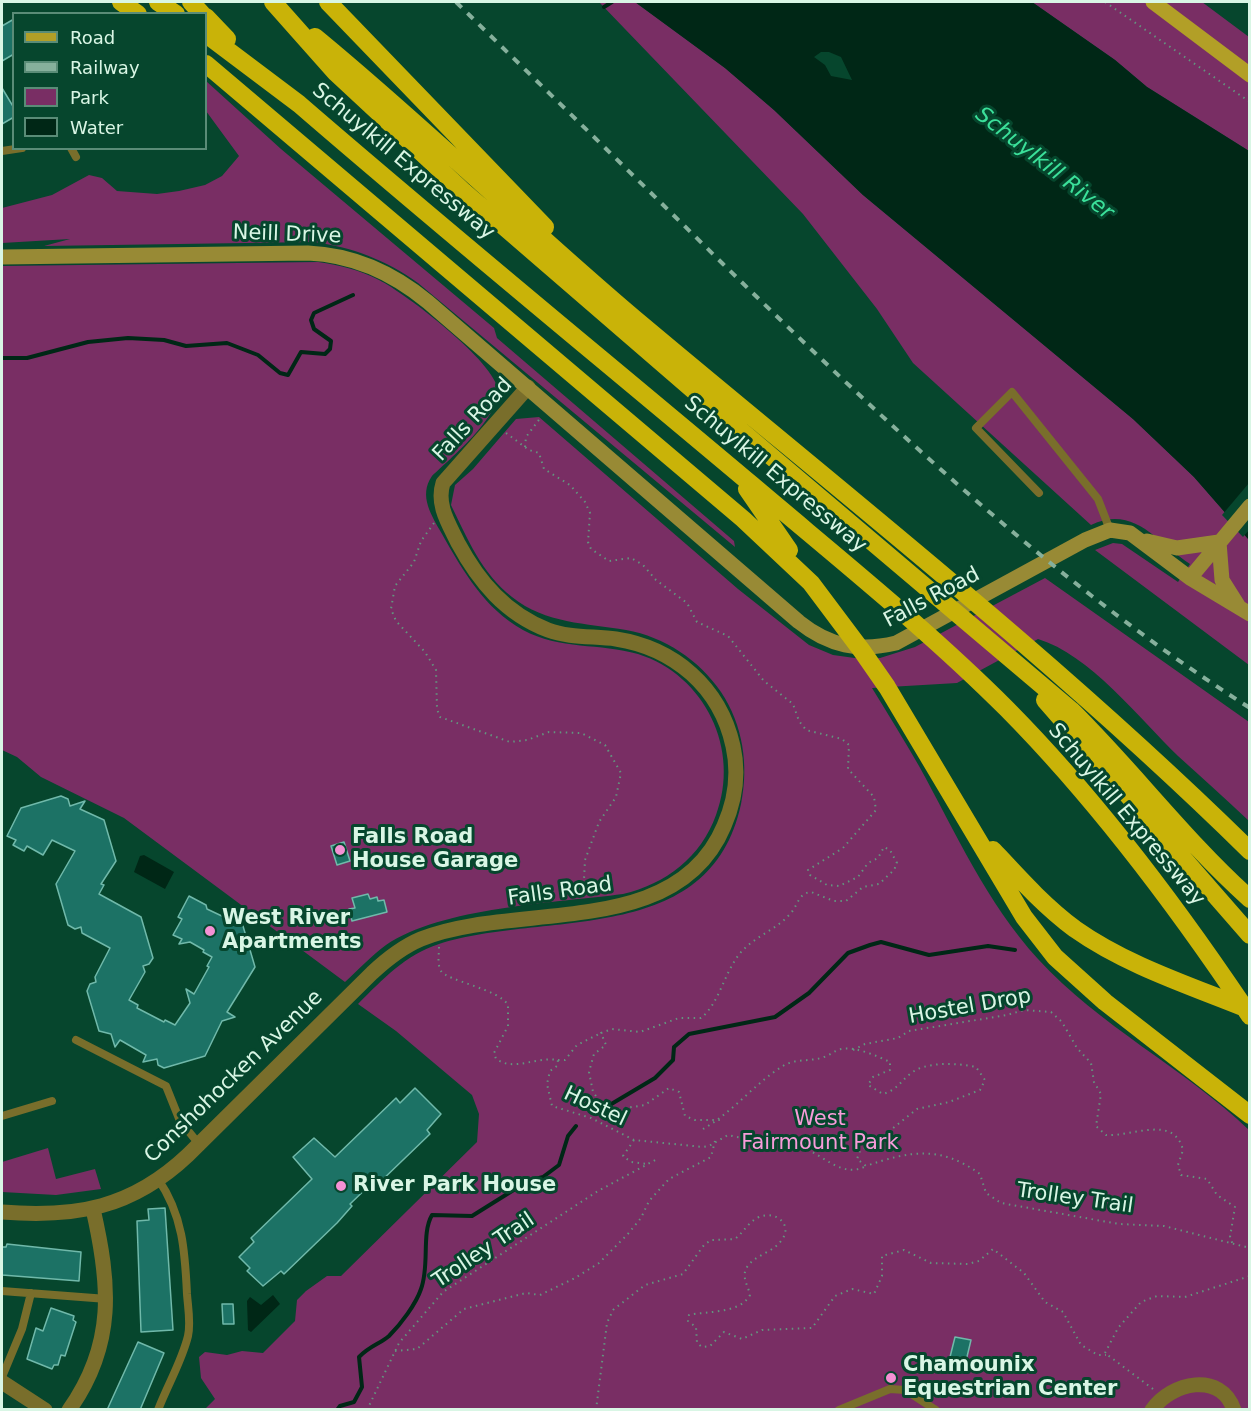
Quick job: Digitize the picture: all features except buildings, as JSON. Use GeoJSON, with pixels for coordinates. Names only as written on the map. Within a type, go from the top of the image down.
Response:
{"type":"FeatureCollection","features":[{"type":"Feature","properties":{"kind":"highway"},"geometry":{"type":"LineString","coordinates":[[121,2],[135,12]]}},
{"type":"Feature","properties":{"kind":"highway"},"geometry":{"type":"LineString","coordinates":[[158,2],[173,12]]}},
{"type":"Feature","properties":{"kind":"highway"},"geometry":{"type":"LineString","coordinates":[[272,2],[342,80],[464,192],[698,395],[903,567],[1095,733],[1208,859],[1250,899]]}},
{"type":"Feature","properties":{"kind":"highway","name":"Schuylkill Expressway"},"geometry":{"type":"LineString","coordinates":[[272,2],[364,77],[623,309],[1024,646],[1146,752],[1250,851]]}},
{"type":"Feature","properties":{"kind":"highway"},"geometry":{"type":"LineString","coordinates":[[328,2],[623,309]]}},
{"type":"Feature","properties":{"kind":"highway"},"geometry":{"type":"LineString","coordinates":[[207,18],[262,75]]}},
{"type":"Feature","properties":{"kind":"highway","name":"Schuylkill Expressway"},"geometry":{"type":"LineString","coordinates":[[207,35],[262,75],[732,468],[870,584],[972,675],[1040,744],[1111,827],[1192,930],[1250,1016]]}},
{"type":"Feature","properties":{"kind":"highway"},"geometry":{"type":"LineString","coordinates":[[207,65],[743,519],[811,583]]}},
{"type":"Feature","properties":{"kind":"highway"},"geometry":{"type":"LineString","coordinates":[[732,468],[811,583],[887,687],[1024,917],[1055,957],[1105,1002],[1250,1115]]}},
{"type":"Feature","properties":{"kind":"highway"},"geometry":{"type":"LineString","coordinates":[[1006,656],[1250,935]]}},
{"type":"Feature","properties":{"kind":"highway"},"geometry":{"type":"LineString","coordinates":[[968,822],[1034,894],[1076,929],[1124,958],[1250,1010]]}},
{"type":"Feature","properties":{"kind":"main road"},"geometry":{"type":"LineString","coordinates":[[1153,2],[1250,75]]}},
{"type":"Feature","properties":{"kind":"main road","name":"Neill Drive"},"geometry":{"type":"LineString","coordinates":[[2,257],[291,253],[324,254],[354,260],[380,270],[417,292],[528,387]]}},
{"type":"Feature","properties":{"kind":"main road","name":"Falls Road"},"geometry":{"type":"LineString","coordinates":[[528,387],[805,627],[820,637],[848,647],[882,647],[908,638],[1008,581],[1110,530]]}},
{"type":"Feature","properties":{"kind":"main road"},"geometry":{"type":"LineString","coordinates":[[1190,578],[1250,506]]}},
{"type":"Feature","properties":{"kind":"main road"},"geometry":{"type":"LineString","coordinates":[[1110,530],[1124,530],[1138,538],[1190,578],[1245,612]]}},
{"type":"Feature","properties":{"kind":"main road"},"geometry":{"type":"LineString","coordinates":[[1138,538],[1177,548],[1222,539]]}},
{"type":"Feature","properties":{"kind":"main road"},"geometry":{"type":"LineString","coordinates":[[1222,539],[1222,580],[1245,612]]}},
{"type":"Feature","properties":{"kind":"street","name":"Falls Road"},"geometry":{"type":"LineString","coordinates":[[353,991],[395,952],[438,933],[470,926],[621,905],[653,895],[679,881],[707,854],[722,831],[734,791],[735,765],[727,724],[706,688],[686,668],[660,651],[635,642],[551,631],[508,608],[491,593],[473,569],[444,514],[441,498],[443,483],[528,387]]}},
{"type":"Feature","properties":{"kind":"street","name":"Conshohocken Avenue"},"geometry":{"type":"LineString","coordinates":[[2,1212],[55,1214],[93,1209],[124,1198],[158,1179],[199,1144],[353,991]]}},
{"type":"Feature","properties":{"kind":"street"},"geometry":{"type":"LineString","coordinates":[[69,1409],[87,1382],[98,1353],[107,1299],[105,1267],[93,1209]]}},
{"type":"Feature","properties":{"kind":"street"},"geometry":{"type":"LineString","coordinates":[[2,1379],[45,1410]]}},
{"type":"Feature","properties":{"kind":"street"},"geometry":{"type":"LineString","coordinates":[[1152,1410],[1162,1396],[1183,1386],[1208,1385],[1224,1393],[1234,1410]]}},
{"type":"Feature","properties":{"kind":"lane"},"geometry":{"type":"LineString","coordinates":[[1039,494],[976,428],[1012,392],[1098,499],[1110,530]]}},
{"type":"Feature","properties":{"kind":"lane"},"geometry":{"type":"LineString","coordinates":[[75,1040],[166,1086],[180,1121],[199,1144]]}},
{"type":"Feature","properties":{"kind":"lane"},"geometry":{"type":"LineString","coordinates":[[2,1116],[52,1101]]}},
{"type":"Feature","properties":{"kind":"lane"},"geometry":{"type":"LineString","coordinates":[[158,1179],[168,1194],[182,1227],[189,1322],[186,1343],[158,1410]]}},
{"type":"Feature","properties":{"kind":"lane"},"geometry":{"type":"LineString","coordinates":[[2,1291],[107,1299]]}},
{"type":"Feature","properties":{"kind":"lane"},"geometry":{"type":"LineString","coordinates":[[2,1379],[22,1329],[31,1293]]}},
{"type":"Feature","properties":{"kind":"lane"},"geometry":{"type":"LineString","coordinates":[[838,1410],[890,1389],[898,1388],[936,1410]]}},
{"type":"Feature","properties":{"kind":"path"},"geometry":{"type":"LineString","coordinates":[[1105,2],[1250,102]]}},
{"type":"Feature","properties":{"kind":"path"},"geometry":{"type":"LineString","coordinates":[[525,447],[524,443],[530,431],[551,406]]}},
{"type":"Feature","properties":{"kind":"path"},"geometry":{"type":"LineString","coordinates":[[444,514],[431,525],[421,542],[414,562],[395,586],[391,609],[396,621],[425,652],[436,670],[437,708],[440,717],[510,742],[527,740],[549,732],[581,733],[605,745],[621,772],[616,797],[599,822],[585,860],[583,911]]}},
{"type":"Feature","properties":{"kind":"path","name":"Hostel"},"geometry":{"type":"LineString","coordinates":[[438,933],[440,967],[445,975],[499,995],[508,1005],[508,1026],[494,1053],[496,1059],[512,1065],[535,1059],[558,1060],[557,1066],[550,1071],[547,1083],[552,1106],[591,1118],[634,1140],[703,1147],[728,1135],[753,1141],[800,1147],[846,1170],[866,1166]]}},
{"type":"Feature","properties":{"kind":"path","name":"Hostel Drop"},"geometry":{"type":"LineString","coordinates":[[852,1050],[865,1044],[898,1038],[909,1031],[1007,1016],[1024,1010],[1051,1012],[1062,1022],[1077,1048],[1091,1063],[1094,1082],[1101,1094],[1096,1126],[1106,1135],[1164,1128],[1175,1135],[1183,1150],[1178,1165],[1181,1175],[1207,1179],[1217,1196],[1236,1207],[1230,1237],[1233,1245]]}},
{"type":"Feature","properties":{"kind":"path"},"geometry":{"type":"LineString","coordinates":[[558,1060],[565,1060],[577,1045],[601,1033]]}},
{"type":"Feature","properties":{"kind":"path"},"geometry":{"type":"LineString","coordinates":[[703,1129],[720,1120],[736,1103],[746,1098],[782,1067],[797,1060],[826,1057],[837,1050],[852,1050],[890,1062],[890,1070],[873,1077],[868,1085],[870,1089],[883,1094],[897,1088],[907,1076],[925,1066],[976,1067],[984,1074],[985,1080],[977,1092],[949,1102],[917,1109],[860,1151],[857,1159],[866,1166]]}},
{"type":"Feature","properties":{"kind":"path"},"geometry":{"type":"LineString","coordinates":[[634,1140],[623,1156],[631,1162],[650,1164]]}},
{"type":"Feature","properties":{"kind":"path"},"geometry":{"type":"LineString","coordinates":[[395,1351],[417,1349],[464,1309],[526,1293],[540,1295],[599,1263],[641,1218],[649,1201],[661,1186],[681,1171],[711,1157],[715,1142]]}},
{"type":"Feature","properties":{"kind":"path","name":"Trolley Trail"},"geometry":{"type":"LineString","coordinates":[[866,1166],[906,1153],[937,1154],[980,1174],[986,1193],[1001,1203],[1119,1224],[1164,1226],[1250,1248]]}},
{"type":"Feature","properties":{"kind":"path","name":"Trolley Trail"},"geometry":{"type":"LineString","coordinates":[[367,1410],[395,1351],[409,1330],[443,1292],[598,1191],[659,1158]]}},
{"type":"Feature","properties":{"kind":"path"},"geometry":{"type":"LineString","coordinates":[[596,1410],[608,1317],[613,1310],[645,1286],[683,1274],[704,1245],[711,1240],[735,1239],[754,1220],[768,1215],[778,1217],[783,1221],[784,1233],[782,1241],[747,1267],[745,1276],[750,1294],[747,1300],[737,1306],[711,1314],[689,1315],[688,1321],[696,1327],[697,1343],[702,1347],[710,1346],[724,1332],[742,1339],[762,1330],[812,1328],[835,1296],[852,1289],[874,1294],[882,1276],[882,1256],[899,1250],[908,1250],[931,1263],[968,1264],[980,1261],[993,1249],[1024,1273],[1045,1302],[1063,1312],[1081,1345],[1098,1355],[1106,1355],[1162,1396]]}},
{"type":"Feature","properties":{"kind":"path"},"geometry":{"type":"LineString","coordinates":[[1106,1355],[1105,1349],[1109,1342],[1142,1302],[1158,1296],[1185,1296],[1250,1276]]}},
{"type":"Feature","properties":{"kind":"green space"},"geometry":{"type":"Polygon","coordinates":[[[599,2],[635,2],[725,68],[774,110],[863,195],[1133,419],[1194,477],[1249,540],[1249,665],[1095,550],[1113,543],[1122,544],[1178,582],[1190,564],[1145,529],[1133,523],[1120,519],[1106,520],[1091,525],[913,363],[877,309],[803,214],[599,2]]]}},
{"type":"Feature","properties":{"kind":"green space"},"geometry":{"type":"Polygon","coordinates":[[[1032,2],[1202,2],[1249,37],[1249,151],[1147,87],[1115,60],[1032,2]]]}},
{"type":"Feature","properties":{"kind":"green space"},"geometry":{"type":"Polygon","coordinates":[[[207,82],[281,149],[494,328],[497,338],[734,541],[735,547],[418,283],[381,261],[341,247],[313,242],[44,246],[70,239],[2,243],[2,208],[52,195],[89,175],[102,178],[117,191],[157,194],[205,185],[222,176],[239,156],[207,112],[207,82]]]}},
{"type":"Feature","properties":{"kind":"green space"},"geometry":{"type":"Polygon","coordinates":[[[318,262],[342,266],[372,276],[392,287],[428,313],[467,347],[494,379],[498,391],[491,413],[472,437],[432,476],[426,491],[428,506],[434,520],[476,588],[509,621],[537,636],[551,641],[638,654],[662,664],[682,679],[699,697],[712,718],[720,741],[724,765],[723,790],[709,830],[691,856],[667,876],[623,894],[533,904],[437,922],[409,932],[386,945],[345,982],[124,818],[41,777],[17,757],[2,750],[2,266],[318,262]]]}},
{"type":"Feature","properties":{"kind":"green space","name":"West Fairmount Park"},"geometry":{"type":"Polygon","coordinates":[[[539,417],[738,589],[809,645],[833,655],[862,659],[880,658],[915,647],[1045,578],[1249,722],[1249,821],[1178,756],[1095,673],[1076,658],[1038,639],[957,683],[872,688],[919,766],[987,891],[1019,937],[1062,983],[1088,1005],[1197,1087],[1249,1130],[1249,1409],[205,1409],[215,1399],[201,1378],[199,1357],[205,1352],[227,1355],[242,1351],[263,1353],[295,1321],[297,1300],[306,1291],[327,1276],[341,1276],[477,1142],[479,1114],[472,1095],[396,1031],[358,1004],[405,961],[439,944],[481,934],[618,916],[660,903],[696,882],[723,850],[741,804],[744,760],[735,718],[721,692],[692,660],[667,644],[640,633],[567,621],[539,613],[525,606],[501,588],[492,578],[469,543],[451,505],[455,485],[473,469],[516,419],[539,417]]]}},
{"type":"Feature","properties":{"kind":"green space"},"geometry":{"type":"Polygon","coordinates":[[[48,1148],[56,1179],[95,1169],[101,1189],[56,1195],[2,1192],[2,1162],[48,1148]]]}},
{"type":"Feature","properties":{"kind":"water","name":"Schuylkill River"},"geometry":{"type":"Polygon","coordinates":[[[635,2],[1032,2],[1115,60],[1147,87],[1249,151],[1249,540],[1194,477],[1133,419],[863,195],[774,110],[725,68],[635,2]],[[821,52],[814,57],[825,65],[831,76],[852,80],[841,57],[829,52],[821,52]]]}},
{"type":"Feature","properties":{"kind":"water"},"geometry":{"type":"Polygon","coordinates":[[[144,855],[174,872],[165,889],[134,872],[140,856],[144,855]]]}},
{"type":"Feature","properties":{"kind":"water"},"geometry":{"type":"Polygon","coordinates":[[[273,1295],[280,1304],[251,1332],[248,1330],[247,1301],[250,1297],[261,1305],[273,1295]]]}},
{"type":"Feature","properties":{"kind":"pier"},"geometry":{"type":"Polygon","coordinates":[[[1249,483],[1250,529],[1243,537],[1222,515],[1249,483]]]}},
{"type":"Feature","properties":{"kind":"waterway"},"geometry":{"type":"LineString","coordinates":[[604,7],[612,2]]}},
{"type":"Feature","properties":{"kind":"waterway"},"geometry":{"type":"LineString","coordinates":[[2,358],[27,358],[88,342],[128,338],[164,340],[186,346],[227,343],[258,355],[280,373],[288,375],[301,352],[325,354],[330,349],[331,341],[314,329],[311,320],[314,313],[353,295]]}},
{"type":"Feature","properties":{"kind":"waterway"},"geometry":{"type":"LineString","coordinates":[[608,1106],[655,1078],[673,1060],[674,1047],[689,1034],[775,1017],[809,993],[848,953],[881,942],[929,955],[988,946],[1015,950]]}},
{"type":"Feature","properties":{"kind":"waterway"},"geometry":{"type":"LineString","coordinates":[[337,1410],[340,1406],[354,1402],[362,1387],[359,1357],[389,1336],[408,1314],[419,1295],[424,1280],[427,1231],[432,1215],[472,1216],[528,1181],[543,1177],[559,1165],[568,1136],[576,1126]]}},
{"type":"Feature","properties":{"kind":"railway"},"geometry":{"type":"LineString","coordinates":[[456,2],[785,324],[975,500],[1108,609],[1178,660],[1250,708]]}},
{"type":"Feature","properties":{"kind":"place","name":"Falls Road House Garage"},"geometry":{"type":"Point","coordinates":[340,850]}},
{"type":"Feature","properties":{"kind":"place","name":"West River Apartments"},"geometry":{"type":"Point","coordinates":[210,931]}},
{"type":"Feature","properties":{"kind":"place","name":"River Park House"},"geometry":{"type":"Point","coordinates":[341,1186]}},
{"type":"Feature","properties":{"kind":"place","name":"Chamounix Equestrian Center"},"geometry":{"type":"Point","coordinates":[891,1378]}}]}
